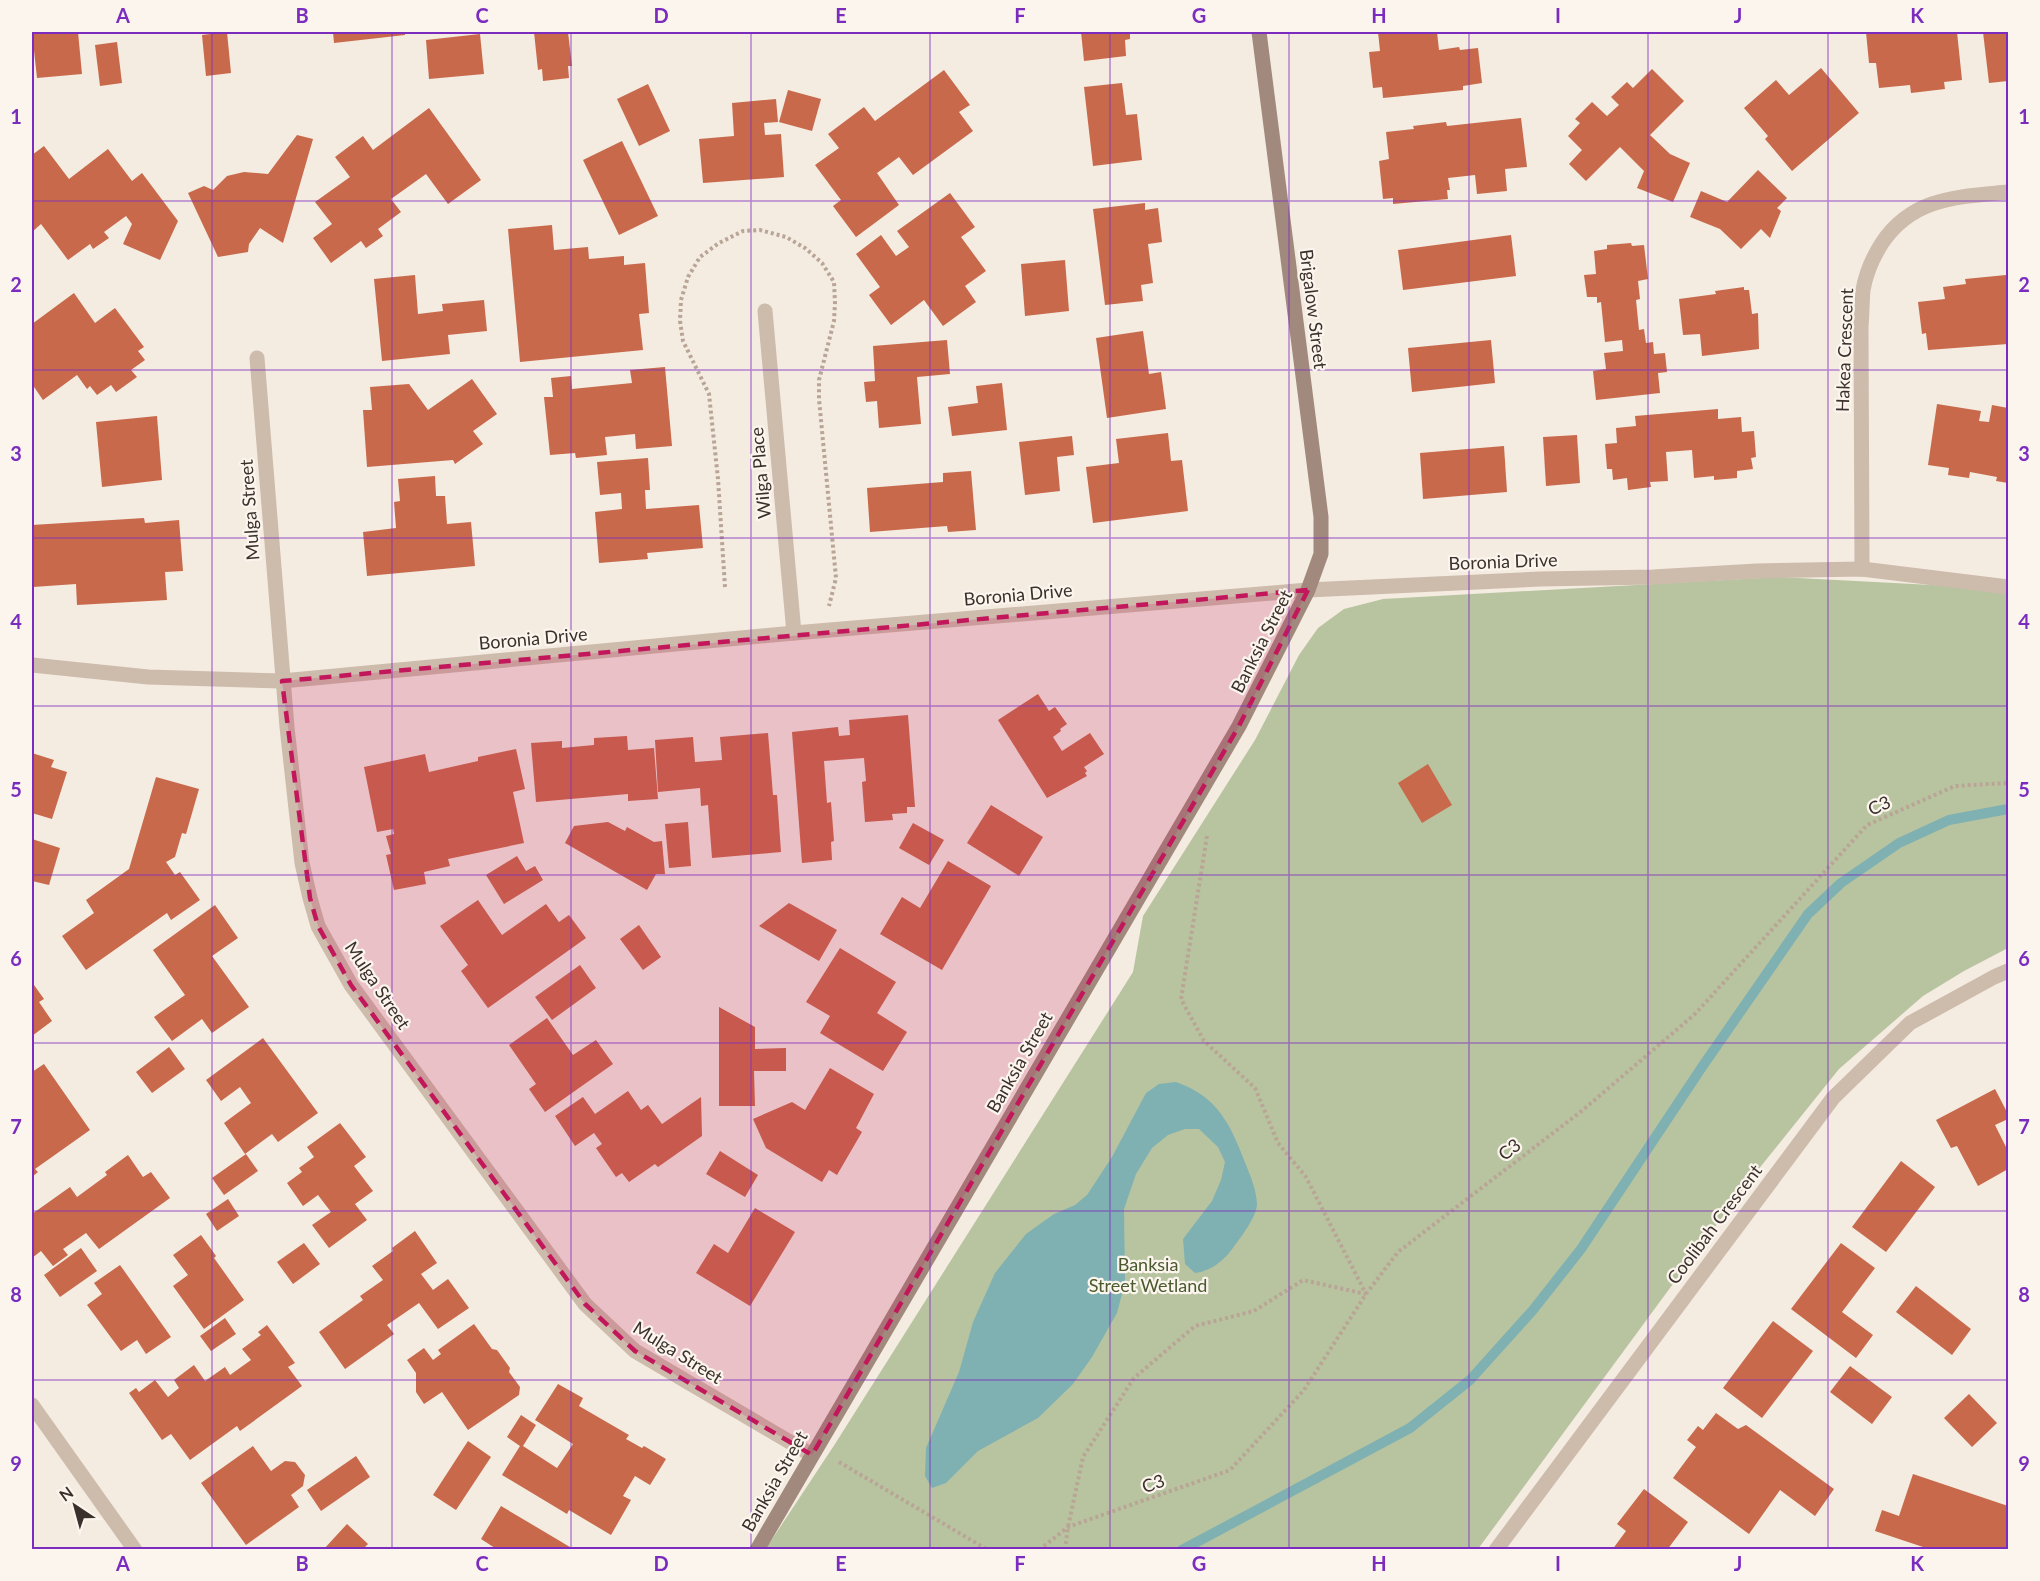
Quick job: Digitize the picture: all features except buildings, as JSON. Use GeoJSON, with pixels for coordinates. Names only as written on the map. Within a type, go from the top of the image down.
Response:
{"type":"FeatureCollection","features":[{"type":"Feature","properties":{"kind":"street","name":"Brigalow Street"},"geometry":{"type":"LineString","coordinates":[[1258,32],[1321,517],[1321,554],[1308,590]]}},
{"type":"Feature","properties":{"kind":"street","name":"Hakea Crescent"},"geometry":{"type":"LineString","coordinates":[[1862,569],[1861,327],[1863,288],[1872,258],[1892,229],[1913,211],[1942,201],[2008,192]]}},
{"type":"Feature","properties":{"kind":"street","name":"Wilga Place"},"geometry":{"type":"LineString","coordinates":[[765,311],[794,633]]}},
{"type":"Feature","properties":{"kind":"street","name":"Mulga Street"},"geometry":{"type":"LineString","coordinates":[[257,358],[282,681],[302,863],[318,926],[351,985],[585,1304],[635,1351],[815,1450]]}},
{"type":"Feature","properties":{"kind":"street","name":"Boronia Drive"},"geometry":{"type":"LineString","coordinates":[[32,665],[148,677],[282,681],[794,633],[1308,590],[1540,579],[1653,577],[1757,570],[1862,569],[2008,587]]}},
{"type":"Feature","properties":{"kind":"street","name":"Banksia Street"},"geometry":{"type":"LineString","coordinates":[[757,1550],[1239,726],[1308,590]]}},
{"type":"Feature","properties":{"kind":"street","name":"Coolibah Crescent"},"geometry":{"type":"LineString","coordinates":[[1496,1550],[1833,1098],[1910,1023],[2008,971]]}},
{"type":"Feature","properties":{"kind":"street"},"geometry":{"type":"LineString","coordinates":[[32,1405],[135,1550]]}},
{"type":"Feature","properties":{"kind":"path","name":"C3"},"geometry":{"type":"LineString","coordinates":[[1039,1550],[1068,1527],[1230,1470],[1304,1390],[1366,1294],[1398,1252],[1582,1110],[1695,1014],[1867,825],[1955,786],[2008,783]]}},
{"type":"Feature","properties":{"kind":"path"},"geometry":{"type":"LineString","coordinates":[[1209,826],[1181,999],[1204,1041],[1255,1088],[1278,1143],[1306,1177],[1366,1294]]}},
{"type":"Feature","properties":{"kind":"path"},"geometry":{"type":"LineString","coordinates":[[1065,1550],[1083,1457],[1134,1378],[1195,1326],[1254,1311],[1303,1280],[1366,1294]]}},
{"type":"Feature","properties":{"kind":"path"},"geometry":{"type":"LineString","coordinates":[[815,1450],[829,1456],[988,1550]]}},
{"type":"Feature","properties":{"kind":"highlighted area"},"geometry":{"type":"Polygon","coordinates":[[[1308,590],[1239,726],[812,1455],[635,1351],[611,1331],[585,1304],[351,985],[318,926],[310,898],[282,681],[1308,590]]]}},
{"type":"Feature","properties":{"kind":"green space","name":"Banksia Street Wetland"},"geometry":{"type":"Polygon","coordinates":[[[1779,577],[1951,586],[2008,594],[2008,948],[1923,996],[1839,1069],[1745,1186],[1478,1549],[765,1550],[835,1444],[1133,972],[1143,916],[1255,740],[1299,655],[1318,628],[1344,609],[1383,599],[1779,577]]]}},
{"type":"Feature","properties":{"kind":"water"},"geometry":{"type":"Polygon","coordinates":[[[1176,1082],[1191,1088],[1213,1105],[1222,1115],[1235,1138],[1256,1195],[1256,1210],[1248,1226],[1223,1259],[1207,1270],[1195,1273],[1185,1264],[1183,1239],[1212,1201],[1221,1180],[1225,1162],[1218,1147],[1199,1129],[1185,1129],[1168,1135],[1152,1148],[1136,1174],[1124,1209],[1125,1282],[1117,1313],[1092,1357],[1073,1384],[1038,1418],[978,1451],[946,1483],[932,1488],[925,1476],[926,1448],[959,1372],[973,1322],[995,1273],[1026,1234],[1054,1214],[1075,1205],[1087,1195],[1112,1157],[1146,1093],[1159,1084],[1176,1082]]]}},
{"type":"Feature","properties":{"kind":"waterway"},"geometry":{"type":"LineString","coordinates":[[1182,1550],[1410,1428],[1470,1380],[1533,1310],[1581,1249],[1702,1067],[1808,914],[1841,883],[1899,843],[1949,820],[2008,809]]}}]}
